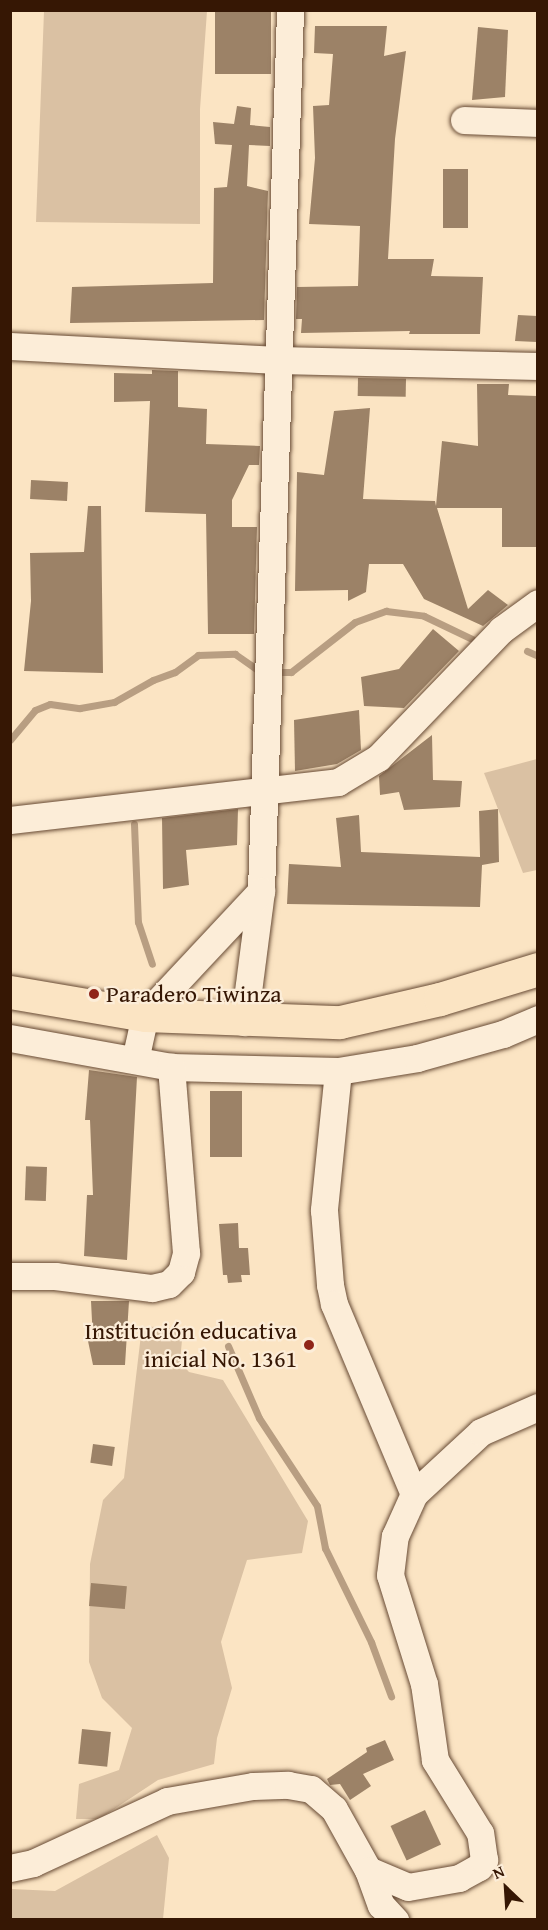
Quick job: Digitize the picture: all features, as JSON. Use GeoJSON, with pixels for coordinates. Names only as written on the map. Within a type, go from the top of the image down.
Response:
{"type":"FeatureCollection","features":[{"type":"Feature","properties":{"kind":"highway"},"geometry":{"type":"LineString","coordinates":[[10,992],[145,1015],[244,1022],[340,1022],[440,999],[537,969]]}},
{"type":"Feature","properties":{"kind":"street"},"geometry":{"type":"LineString","coordinates":[[244,1022],[261,891],[290,10]]}},
{"type":"Feature","properties":{"kind":"street"},"geometry":{"type":"LineString","coordinates":[[464,120],[537,123]]}},
{"type":"Feature","properties":{"kind":"street"},"geometry":{"type":"LineString","coordinates":[[11,354],[537,366]]}},
{"type":"Feature","properties":{"kind":"street"},"geometry":{"type":"LineString","coordinates":[[10,820],[263,793],[338,782],[359,773],[407,731],[501,630],[534,610]]}},
{"type":"Feature","properties":{"kind":"street"},"geometry":{"type":"LineString","coordinates":[[135,1060],[145,1015],[261,891]]}},
{"type":"Feature","properties":{"kind":"street"},"geometry":{"type":"LineString","coordinates":[[10,1038],[171,1067],[338,1071],[417,1058],[503,1034],[537,1018]]}},
{"type":"Feature","properties":{"kind":"street"},"geometry":{"type":"LineString","coordinates":[[10,1275],[55,1276],[152,1288],[169,1284],[182,1272],[186,1254],[171,1067]]}},
{"type":"Feature","properties":{"kind":"street"},"geometry":{"type":"LineString","coordinates":[[338,1071],[324,1210],[330,1285],[334,1304],[414,1494]]}},
{"type":"Feature","properties":{"kind":"street"},"geometry":{"type":"LineString","coordinates":[[368,1870],[408,1887],[459,1878],[479,1867],[486,1851],[480,1833],[435,1760],[424,1684],[392,1587],[395,1536],[414,1494],[481,1432],[537,1407]]}},
{"type":"Feature","properties":{"kind":"street"},"geometry":{"type":"LineString","coordinates":[[10,1868],[33,1863],[167,1801],[253,1786],[288,1785],[311,1789],[334,1809],[368,1870],[381,1905],[395,1920]]}},
{"type":"Feature","properties":{"kind":"shaded area"},"geometry":{"type":"Polygon","coordinates":[[[44,11],[207,11],[200,109],[200,224],[36,222],[44,11]]]}},
{"type":"Feature","properties":{"kind":"shaded area"},"geometry":{"type":"Polygon","coordinates":[[[537,759],[537,870],[523,873],[484,773],[537,759]]]}},
{"type":"Feature","properties":{"kind":"shaded area"},"geometry":{"type":"Polygon","coordinates":[[[142,1326],[183,1329],[180,1362],[189,1372],[223,1380],[308,1521],[302,1553],[247,1560],[221,1642],[232,1688],[217,1738],[214,1764],[158,1780],[99,1819],[76,1819],[79,1784],[119,1770],[132,1728],[102,1698],[89,1662],[90,1564],[103,1500],[124,1478],[142,1326]]]}},
{"type":"Feature","properties":{"kind":"shaded area"},"geometry":{"type":"Polygon","coordinates":[[[157,1835],[169,1858],[163,1919],[11,1919],[11,1889],[55,1891],[157,1835]]]}},
{"type":"Feature","properties":{"kind":"building"},"geometry":{"type":"Polygon","coordinates":[[[215,10],[271,10],[271,74],[215,74],[215,10]]]}},
{"type":"Feature","properties":{"kind":"building"},"geometry":{"type":"Polygon","coordinates":[[[315,26],[387,26],[384,56],[406,51],[395,139],[388,259],[434,259],[431,276],[483,277],[480,334],[409,334],[410,331],[301,333],[302,319],[296,319],[297,287],[358,286],[360,226],[309,224],[315,158],[313,106],[329,105],[333,54],[314,53],[315,26]]]}},
{"type":"Feature","properties":{"kind":"building"},"geometry":{"type":"Polygon","coordinates":[[[478,27],[508,30],[505,97],[472,100],[478,27]]]}},
{"type":"Feature","properties":{"kind":"building"},"geometry":{"type":"Polygon","coordinates":[[[237,106],[251,108],[250,125],[270,127],[270,146],[249,145],[247,186],[268,191],[264,320],[70,323],[72,287],[213,283],[214,188],[227,187],[232,145],[215,144],[213,122],[234,124],[237,106]]]}},
{"type":"Feature","properties":{"kind":"building"},"geometry":{"type":"Polygon","coordinates":[[[443,169],[468,169],[468,228],[443,228],[443,169]]]}},
{"type":"Feature","properties":{"kind":"building"},"geometry":{"type":"Polygon","coordinates":[[[518,315],[537,316],[537,342],[515,341],[518,315]]]}},
{"type":"Feature","properties":{"kind":"building"},"geometry":{"type":"Polygon","coordinates":[[[152,370],[178,371],[178,407],[207,409],[206,444],[260,446],[259,465],[249,465],[232,500],[232,527],[257,527],[254,634],[208,634],[206,514],[145,512],[150,401],[114,402],[114,373],[152,374],[152,370]]]}},
{"type":"Feature","properties":{"kind":"building"},"geometry":{"type":"Polygon","coordinates":[[[358,378],[406,379],[406,397],[358,396],[358,378]]]}},
{"type":"Feature","properties":{"kind":"building"},"geometry":{"type":"Polygon","coordinates":[[[477,384],[509,384],[508,395],[537,396],[537,547],[502,547],[502,508],[437,508],[468,609],[488,590],[508,605],[483,626],[424,599],[403,564],[369,564],[366,592],[348,601],[348,590],[295,591],[297,472],[324,475],[334,411],[370,408],[363,499],[435,501],[436,506],[442,441],[478,446],[477,384]]]}},
{"type":"Feature","properties":{"kind":"building"},"geometry":{"type":"Polygon","coordinates":[[[31,480],[68,482],[67,501],[30,499],[31,480]]]}},
{"type":"Feature","properties":{"kind":"building"},"geometry":{"type":"Polygon","coordinates":[[[88,506],[101,506],[103,673],[24,671],[31,601],[30,553],[84,552],[88,506]]]}},
{"type":"Feature","properties":{"kind":"building"},"geometry":{"type":"Polygon","coordinates":[[[433,629],[459,651],[404,708],[364,706],[361,677],[399,669],[433,629]]]}},
{"type":"Feature","properties":{"kind":"building"},"geometry":{"type":"Polygon","coordinates":[[[359,710],[361,750],[337,764],[295,771],[294,720],[359,710]]]}},
{"type":"Feature","properties":{"kind":"building"},"geometry":{"type":"Polygon","coordinates":[[[432,735],[433,780],[462,781],[460,807],[404,810],[399,792],[380,795],[379,776],[432,735]]]}},
{"type":"Feature","properties":{"kind":"building"},"geometry":{"type":"Polygon","coordinates":[[[238,809],[237,845],[186,850],[189,885],[163,889],[162,818],[238,809]]]}},
{"type":"Feature","properties":{"kind":"building"},"geometry":{"type":"Polygon","coordinates":[[[498,809],[499,862],[482,865],[480,907],[287,904],[289,864],[341,867],[336,818],[359,815],[361,852],[480,857],[479,811],[498,809]]]}},
{"type":"Feature","properties":{"kind":"building"},"geometry":{"type":"Polygon","coordinates":[[[89,1070],[137,1077],[127,1260],[84,1256],[87,1195],[93,1195],[90,1120],[85,1120],[89,1070]]]}},
{"type":"Feature","properties":{"kind":"building"},"geometry":{"type":"Polygon","coordinates":[[[210,1091],[242,1091],[242,1157],[210,1157],[210,1091]]]}},
{"type":"Feature","properties":{"kind":"building"},"geometry":{"type":"Polygon","coordinates":[[[26,1166],[47,1167],[46,1201],[25,1200],[26,1166]]]}},
{"type":"Feature","properties":{"kind":"building"},"geometry":{"type":"Polygon","coordinates":[[[238,1223],[239,1248],[248,1248],[250,1275],[241,1275],[242,1282],[228,1283],[227,1275],[223,1275],[219,1224],[238,1223]]]}},
{"type":"Feature","properties":{"kind":"building"},"geometry":{"type":"Polygon","coordinates":[[[91,1301],[129,1301],[125,1365],[93,1365],[88,1341],[93,1341],[91,1301]]]}},
{"type":"Feature","properties":{"kind":"building"},"geometry":{"type":"Polygon","coordinates":[[[93,1444],[115,1447],[112,1466],[90,1463],[93,1444]]]}},
{"type":"Feature","properties":{"kind":"building"},"geometry":{"type":"Polygon","coordinates":[[[91,1583],[127,1586],[125,1609],[89,1606],[91,1583]]]}},
{"type":"Feature","properties":{"kind":"building"},"geometry":{"type":"Polygon","coordinates":[[[82,1729],[111,1732],[107,1767],[78,1764],[82,1729]]]}},
{"type":"Feature","properties":{"kind":"building"},"geometry":{"type":"Polygon","coordinates":[[[385,1740],[394,1760],[363,1774],[371,1786],[350,1800],[340,1784],[330,1785],[327,1779],[367,1752],[366,1748],[385,1740]]]}},
{"type":"Feature","properties":{"kind":"building"},"geometry":{"type":"Polygon","coordinates":[[[425,1810],[441,1844],[407,1860],[391,1826],[425,1810]]]}},
{"type":"Feature","properties":{"kind":"waterway"},"geometry":{"type":"LineString","coordinates":[[275,672],[291,672],[355,622],[386,611],[424,616],[472,639]]}},
{"type":"Feature","properties":{"kind":"waterway"},"geometry":{"type":"LineString","coordinates":[[527,651],[538,656]]}},
{"type":"Feature","properties":{"kind":"waterway"},"geometry":{"type":"LineString","coordinates":[[10,740],[35,710],[50,704],[80,708],[114,702],[153,680],[175,672],[198,655],[235,654],[261,672]]}},
{"type":"Feature","properties":{"kind":"waterway"},"geometry":{"type":"LineString","coordinates":[[134,824],[138,922],[152,964]]}},
{"type":"Feature","properties":{"kind":"waterway"},"geometry":{"type":"LineString","coordinates":[[228,1346],[259,1418],[317,1506],[325,1548],[371,1642],[391,1696]]}},
{"type":"Feature","properties":{"kind":"place","name":"Paradero Tiwinza"},"geometry":{"type":"Point","coordinates":[94,994]}},
{"type":"Feature","properties":{"kind":"place","name":"Institución educativa inicial No. 1361"},"geometry":{"type":"Point","coordinates":[309,1345]}}]}
